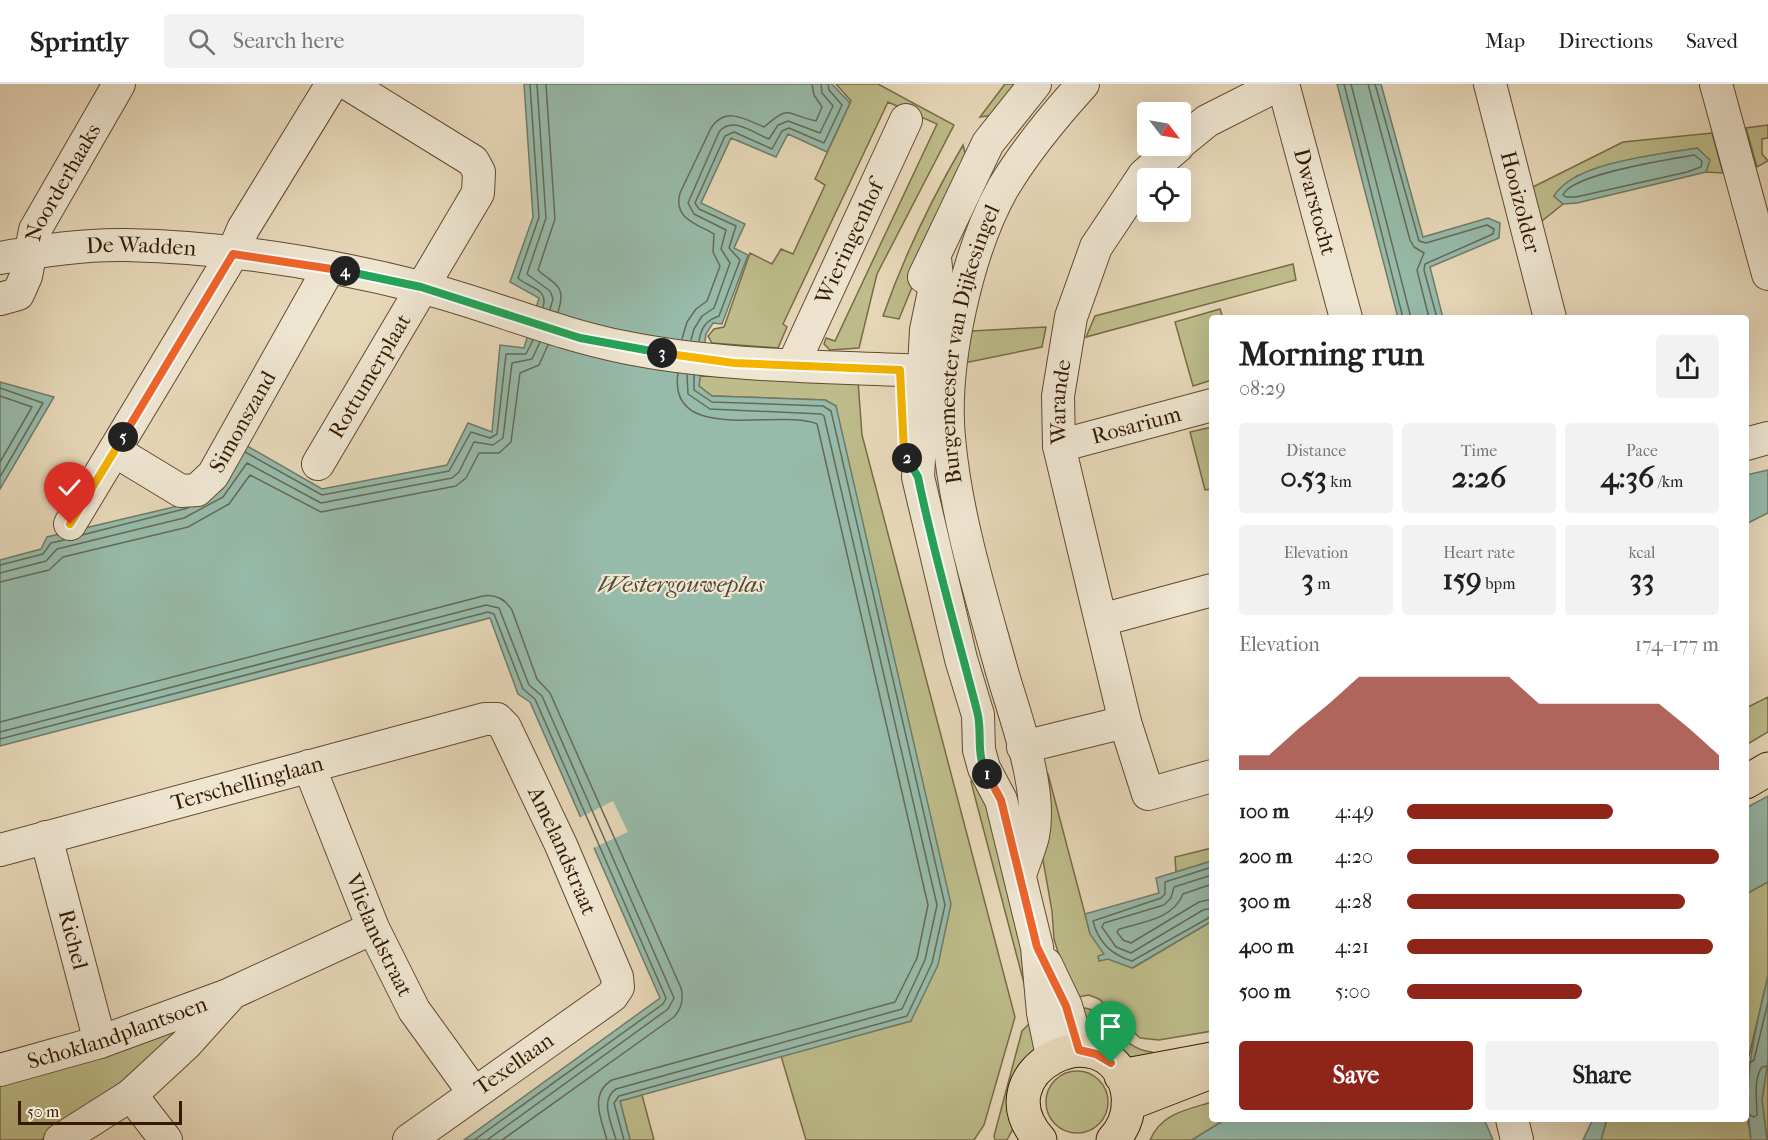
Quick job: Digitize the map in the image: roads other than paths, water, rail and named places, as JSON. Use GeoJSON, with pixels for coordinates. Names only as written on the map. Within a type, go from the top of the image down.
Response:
{"type":"FeatureCollection","features":[{"type":"Feature","properties":{"kind":"main road"},"geometry":{"type":"LineString","coordinates":[[1749,780],[1768,769]]}},
{"type":"Feature","properties":{"kind":"main road"},"geometry":{"type":"LineString","coordinates":[[1030,1136],[1025,1114],[1025,1091],[1035,1070],[1066,1053],[1104,1058],[1125,1090],[1123,1126],[1113,1140]]}},
{"type":"Feature","properties":{"kind":"main road"},"geometry":{"type":"LineString","coordinates":[[1125,1090],[1209,1060]]}},
{"type":"Feature","properties":{"kind":"main road"},"geometry":{"type":"LineString","coordinates":[[1125,1090],[1209,1072]]}},
{"type":"Feature","properties":{"kind":"street","name":"Noorderhaaks"},"geometry":{"type":"LineString","coordinates":[[31,253],[35,230],[119,84]]}},
{"type":"Feature","properties":{"kind":"street"},"geometry":{"type":"LineString","coordinates":[[70,524],[233,254],[243,229],[332,84]]}},
{"type":"Feature","properties":{"kind":"street","name":"Rottumerplaat"},"geometry":{"type":"LineString","coordinates":[[318,464],[478,193],[479,172],[473,161],[348,84]]}},
{"type":"Feature","properties":{"kind":"street","name":"Burgemeester van Dijkesingel"},"geometry":{"type":"LineString","coordinates":[[1035,84],[988,143],[946,226],[935,258],[937,277],[926,330],[911,370],[918,477],[961,659],[978,714],[979,750],[984,768],[1001,800],[1020,874],[1037,947],[1043,1013],[1066,1053]]}},
{"type":"Feature","properties":{"kind":"street","name":"Burgemeester van Dijkesingel"},"geometry":{"type":"LineString","coordinates":[[1020,874],[1033,835],[1031,782],[961,515],[949,436],[951,370],[961,308],[989,218],[1003,188],[1083,84]]}},
{"type":"Feature","properties":{"kind":"street","name":"Warande"},"geometry":{"type":"LineString","coordinates":[[1191,134],[1207,121],[1282,84]]}},
{"type":"Feature","properties":{"kind":"street","name":"Dwarstocht"},"geometry":{"type":"LineString","coordinates":[[1282,84],[1345,315]]}},
{"type":"Feature","properties":{"kind":"street","name":"Hooizolder"},"geometry":{"type":"LineString","coordinates":[[1490,84],[1549,315]]}},
{"type":"Feature","properties":{"kind":"street"},"geometry":{"type":"LineString","coordinates":[[1716,84],[1768,274]]}},
{"type":"Feature","properties":{"kind":"street","name":"Wieringenhof"},"geometry":{"type":"LineString","coordinates":[[793,365],[906,120]]}},
{"type":"Feature","properties":{"kind":"street","name":"Warande"},"geometry":{"type":"LineString","coordinates":[[1165,156],[1144,175],[1096,247],[1071,317],[1064,348],[1058,396],[1059,446],[1125,722],[1148,794],[1209,777]]}},
{"type":"Feature","properties":{"kind":"street","name":"De Wadden"},"geometry":{"type":"LineString","coordinates":[[0,258],[125,244],[233,254],[329,268],[421,287],[528,322],[626,348],[707,360],[911,370]]}},
{"type":"Feature","properties":{"kind":"street"},"geometry":{"type":"LineString","coordinates":[[0,299],[18,294],[31,253]]}},
{"type":"Feature","properties":{"kind":"street","name":"Simonszand"},"geometry":{"type":"LineString","coordinates":[[115,451],[181,491],[197,490],[213,475],[329,268]]}},
{"type":"Feature","properties":{"kind":"street","name":"Rosarium"},"geometry":{"type":"LineString","coordinates":[[1059,446],[1209,406]]}},
{"type":"Feature","properties":{"kind":"street"},"geometry":{"type":"LineString","coordinates":[[1749,443],[1768,438]]}},
{"type":"Feature","properties":{"kind":"street"},"geometry":{"type":"LineString","coordinates":[[1101,620],[1209,592]]}},
{"type":"Feature","properties":{"kind":"street","name":"Terschellinglaan"},"geometry":{"type":"LineString","coordinates":[[0,850],[408,738],[497,718]]}},
{"type":"Feature","properties":{"kind":"street","name":"Amelandstraat"},"geometry":{"type":"LineString","coordinates":[[497,718],[505,727],[561,845],[617,977],[618,987]]}},
{"type":"Feature","properties":{"kind":"street"},"geometry":{"type":"LineString","coordinates":[[1023,747],[1125,722]]}},
{"type":"Feature","properties":{"kind":"street","name":"Vlielandstraat"},"geometry":{"type":"LineString","coordinates":[[309,766],[374,928],[414,1010],[474,1093]]}},
{"type":"Feature","properties":{"kind":"street","name":"Richel"},"geometry":{"type":"LineString","coordinates":[[46,837],[100,1042]]}},
{"type":"Feature","properties":{"kind":"street","name":"Schoklandplantsoen"},"geometry":{"type":"LineString","coordinates":[[0,1070],[100,1042],[232,993],[374,928]]}},
{"type":"Feature","properties":{"kind":"street","name":"Texellaan"},"geometry":{"type":"LineString","coordinates":[[409,1140],[612,996],[618,987]]}},
{"type":"Feature","properties":{"kind":"street","name":"Schoklandplantsoen"},"geometry":{"type":"LineString","coordinates":[[60,1140],[131,1095],[186,1044],[232,993]]}},
{"type":"Feature","properties":{"kind":"street"},"geometry":{"type":"LineString","coordinates":[[131,1095],[166,1140]]}},
{"type":"Feature","properties":{"kind":"street"},"geometry":{"type":"LineString","coordinates":[[1513,1122],[1517,1140]]}},
{"type":"Feature","properties":{"kind":"water","name":"Westergouweplas"},"geometry":{"type":"Polygon","coordinates":[[[524,84],[832,84],[850,103],[827,152],[788,134],[776,157],[731,138],[701,203],[745,224],[734,248],[748,255],[722,324],[713,323],[706,334],[699,386],[712,396],[825,400],[836,406],[951,904],[938,965],[911,1021],[620,1101],[630,1140],[464,1140],[660,998],[530,702],[518,694],[490,618],[0,746],[0,560],[41,549],[47,537],[178,506],[215,487],[242,443],[322,489],[447,465],[468,423],[492,432],[500,345],[524,348],[539,298],[510,282],[533,217],[524,84]]]}},
{"type":"Feature","properties":{"kind":"water"},"geometry":{"type":"Polygon","coordinates":[[[1337,84],[1381,84],[1423,237],[1488,218],[1500,223],[1499,238],[1430,267],[1442,315],[1397,315],[1337,84]]]}},
{"type":"Feature","properties":{"kind":"water"},"geometry":{"type":"Polygon","coordinates":[[[1697,148],[1710,160],[1706,172],[1577,203],[1563,204],[1554,196],[1564,184],[1598,167],[1697,148]]]}},
{"type":"Feature","properties":{"kind":"water"},"geometry":{"type":"Polygon","coordinates":[[[0,382],[54,397],[0,489],[0,382]]]}},
{"type":"Feature","properties":{"kind":"water"},"geometry":{"type":"Polygon","coordinates":[[[1768,470],[1768,513],[1749,522],[1749,474],[1768,470]]]}},
{"type":"Feature","properties":{"kind":"water"},"geometry":{"type":"Polygon","coordinates":[[[1768,796],[1768,882],[1749,892],[1749,806],[1768,796]]]}},
{"type":"Feature","properties":{"kind":"water"},"geometry":{"type":"Polygon","coordinates":[[[1209,862],[1209,923],[1132,968],[1108,959],[1099,961],[1098,956],[1104,954],[1090,934],[1085,914],[1159,893],[1156,878],[1209,862]]]}},
{"type":"Feature","properties":{"kind":"water"},"geometry":{"type":"Polygon","coordinates":[[[1768,976],[1768,1060],[1762,1100],[1767,1140],[1751,1140],[1749,1076],[1754,1038],[1768,976]]]}},
{"type":"Feature","properties":{"kind":"water"},"geometry":{"type":"Polygon","coordinates":[[[1221,1122],[1485,1122],[1493,1140],[1192,1140],[1221,1122]]]}},
{"type":"Feature","properties":{"kind":"water"},"geometry":{"type":"Polygon","coordinates":[[[1592,1122],[1606,1122],[1601,1140],[1583,1140],[1592,1122]]]}}]}
